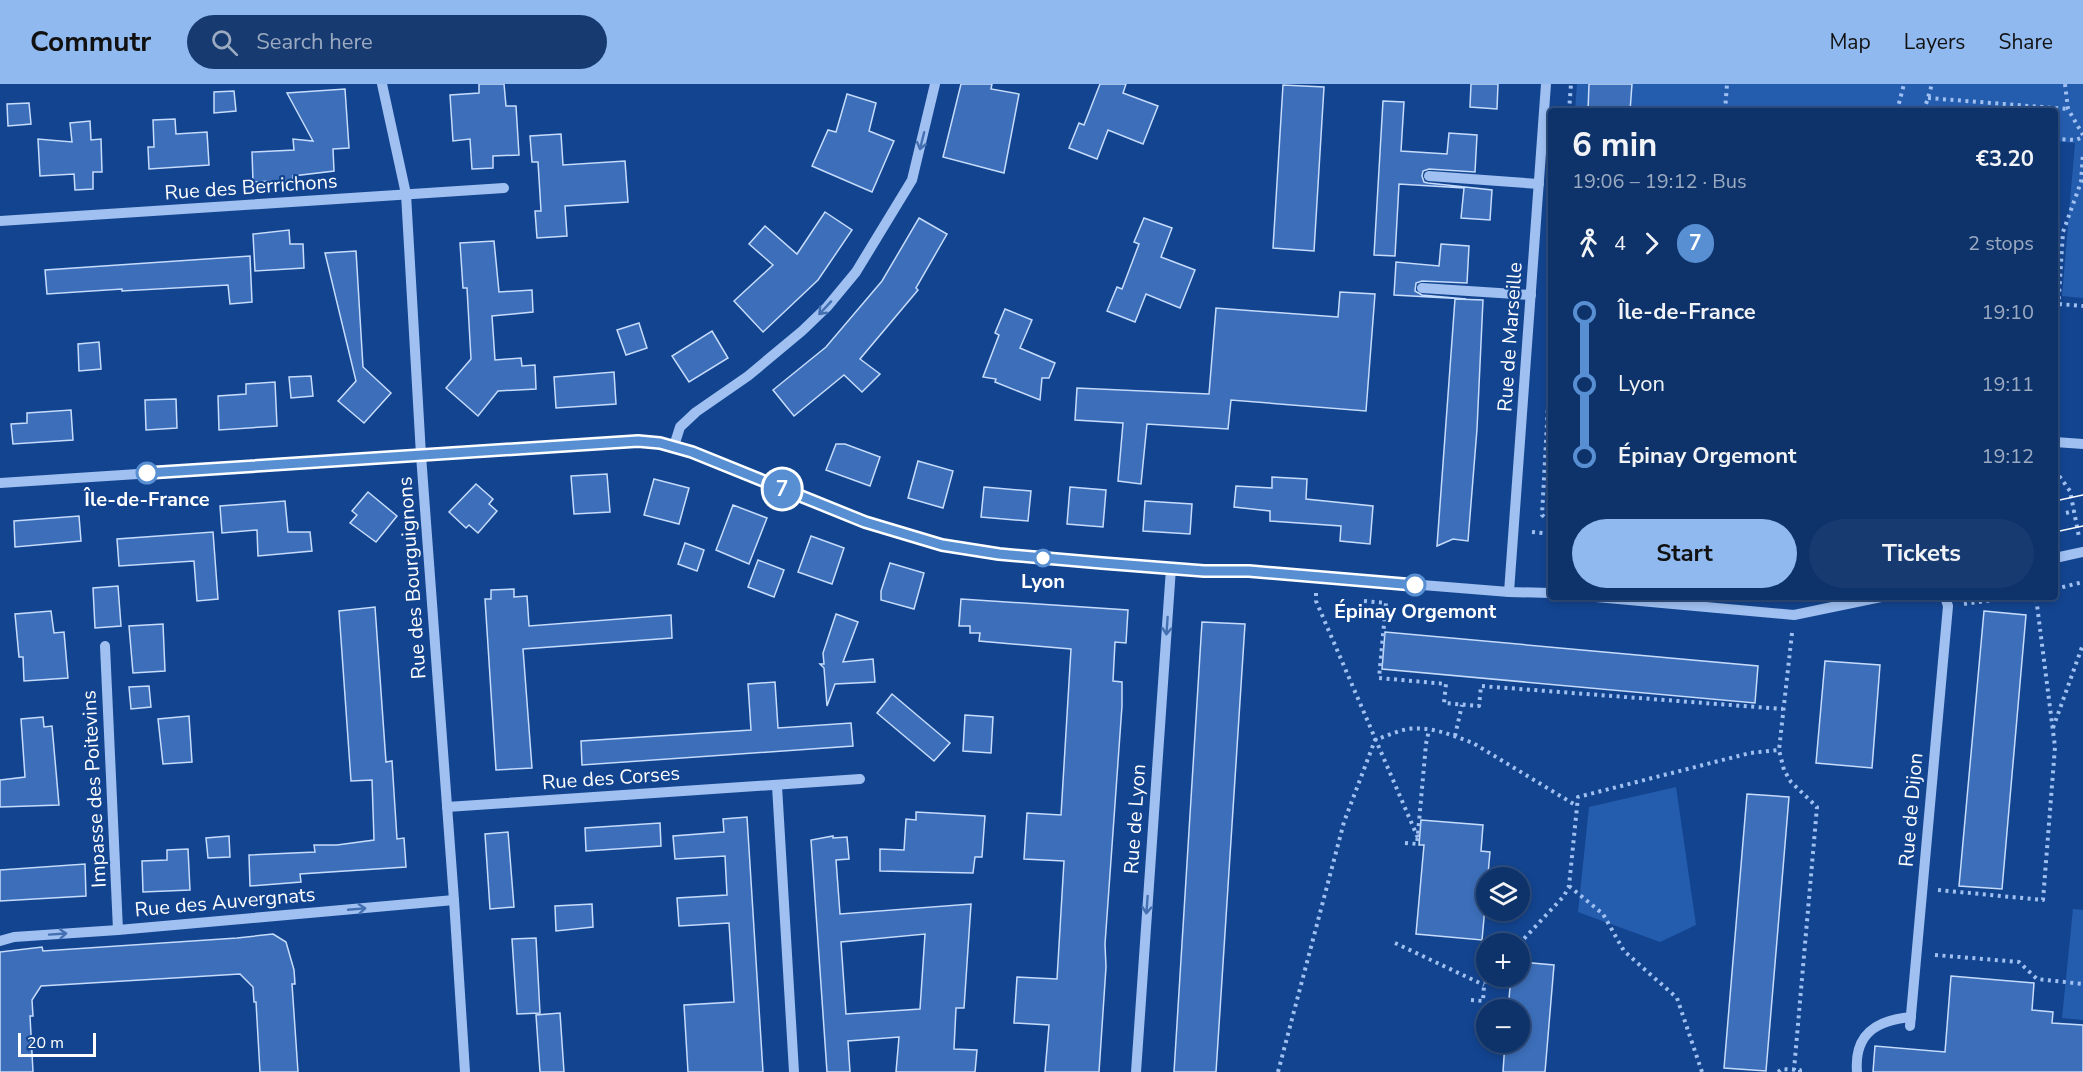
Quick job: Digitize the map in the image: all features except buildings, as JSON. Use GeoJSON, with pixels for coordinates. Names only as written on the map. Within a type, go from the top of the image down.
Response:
{"type":"FeatureCollection","features":[{"type":"Feature","properties":{"kind":"street","name":"Rue des Bourguignons"},"geometry":{"type":"LineString","coordinates":[[382,84],[406,194],[421,454],[465,1072]]}},
{"type":"Feature","properties":{"kind":"street"},"geometry":{"type":"LineString","coordinates":[[674,446],[680,427],[696,412],[748,376],[802,331],[856,272],[912,180],[935,84]]}},
{"type":"Feature","properties":{"kind":"street","name":"Rue de Marseille"},"geometry":{"type":"LineString","coordinates":[[1509,592],[1546,84]]}},
{"type":"Feature","properties":{"kind":"street"},"geometry":{"type":"LineString","coordinates":[[1429,176],[1539,184]]}},
{"type":"Feature","properties":{"kind":"street","name":"Rue des Berrichons"},"geometry":{"type":"LineString","coordinates":[[0,221],[504,188]]}},
{"type":"Feature","properties":{"kind":"street"},"geometry":{"type":"LineString","coordinates":[[1422,288],[1531,295]]}},
{"type":"Feature","properties":{"kind":"street"},"geometry":{"type":"LineString","coordinates":[[0,483],[638,441],[674,446],[865,522],[942,545],[999,554],[1171,568],[1249,571],[1509,592],[1548,593]]}},
{"type":"Feature","properties":{"kind":"street"},"geometry":{"type":"LineString","coordinates":[[2058,442],[2083,444]]}},
{"type":"Feature","properties":{"kind":"street"},"geometry":{"type":"LineString","coordinates":[[2058,557],[2083,552]]}},
{"type":"Feature","properties":{"kind":"street","name":"Rue de Lyon"},"geometry":{"type":"LineString","coordinates":[[1136,1072],[1171,568]]}},
{"type":"Feature","properties":{"kind":"street"},"geometry":{"type":"LineString","coordinates":[[1629,600],[1794,615],[1866,600]]}},
{"type":"Feature","properties":{"kind":"street","name":"Rue de Dijon"},"geometry":{"type":"LineString","coordinates":[[1857,1072],[1858,1046],[1866,1034],[1879,1024],[1896,1018],[1910,1021],[1947,601]]}},
{"type":"Feature","properties":{"kind":"street","name":"Impasse des Poitevins"},"geometry":{"type":"LineString","coordinates":[[105,646],[118,930]]}},
{"type":"Feature","properties":{"kind":"street","name":"Rue des Corses"},"geometry":{"type":"LineString","coordinates":[[447,807],[860,779]]}},
{"type":"Feature","properties":{"kind":"street"},"geometry":{"type":"LineString","coordinates":[[777,786],[794,1072]]}},
{"type":"Feature","properties":{"kind":"street","name":"Rue des Auvergnats"},"geometry":{"type":"LineString","coordinates":[[0,941],[14,937],[454,900]]}},
{"type":"Feature","properties":{"kind":"path"},"geometry":{"type":"LineString","coordinates":[[1569,108],[1571,84]]}},
{"type":"Feature","properties":{"kind":"path"},"geometry":{"type":"LineString","coordinates":[[1725,108],[1727,84]]}},
{"type":"Feature","properties":{"kind":"path"},"geometry":{"type":"LineString","coordinates":[[1898,108],[1904,84]]}},
{"type":"Feature","properties":{"kind":"path"},"geometry":{"type":"LineString","coordinates":[[1925,108],[1932,84]]}},
{"type":"Feature","properties":{"kind":"path"},"geometry":{"type":"LineString","coordinates":[[2058,139],[2076,140],[2083,136],[2068,109],[2065,84]]}},
{"type":"Feature","properties":{"kind":"path"},"geometry":{"type":"LineString","coordinates":[[1928,98],[2055,108]]}},
{"type":"Feature","properties":{"kind":"path"},"geometry":{"type":"LineString","coordinates":[[2058,108],[2068,109]]}},
{"type":"Feature","properties":{"kind":"path"},"geometry":{"type":"LineString","coordinates":[[2058,318],[2063,232],[2081,182],[2083,153]]}},
{"type":"Feature","properties":{"kind":"path"},"geometry":{"type":"LineString","coordinates":[[2059,304],[2083,306]]}},
{"type":"Feature","properties":{"kind":"path"},"geometry":{"type":"LineString","coordinates":[[1548,405],[1542,514],[1548,521]]}},
{"type":"Feature","properties":{"kind":"path"},"geometry":{"type":"LineString","coordinates":[[2058,474],[2070,491],[2083,552]]}},
{"type":"Feature","properties":{"kind":"path"},"geometry":{"type":"LineString","coordinates":[[2066,513],[2074,511]]}},
{"type":"Feature","properties":{"kind":"path"},"geometry":{"type":"LineString","coordinates":[[2058,588],[2083,582]]}},
{"type":"Feature","properties":{"kind":"path"},"geometry":{"type":"LineString","coordinates":[[1328,598],[1316,599],[1418,838]]}},
{"type":"Feature","properties":{"kind":"path"},"geometry":{"type":"LineString","coordinates":[[1947,601],[1964,600]]}},
{"type":"Feature","properties":{"kind":"path"},"geometry":{"type":"LineString","coordinates":[[1922,889],[2043,900],[2055,747],[2036,600]]}},
{"type":"Feature","properties":{"kind":"path"},"geometry":{"type":"LineString","coordinates":[[1362,601],[1386,603],[1379,678],[1446,684],[1444,703],[1479,706],[1481,686],[1783,709]]}},
{"type":"Feature","properties":{"kind":"path"},"geometry":{"type":"LineString","coordinates":[[1794,615],[1779,750],[1784,770],[1791,782],[1817,807],[1794,1070]]}},
{"type":"Feature","properties":{"kind":"path"},"geometry":{"type":"LineString","coordinates":[[2053,730],[2082,647]]}},
{"type":"Feature","properties":{"kind":"path"},"geometry":{"type":"LineString","coordinates":[[1455,736],[1462,705]]}},
{"type":"Feature","properties":{"kind":"path"},"geometry":{"type":"LineString","coordinates":[[1375,740],[1406,730],[1430,730],[1455,736],[1473,743],[1577,806]]}},
{"type":"Feature","properties":{"kind":"path"},"geometry":{"type":"LineString","coordinates":[[1405,843],[1417,844],[1426,744],[1430,730]]}},
{"type":"Feature","properties":{"kind":"path"},"geometry":{"type":"LineString","coordinates":[[1278,1072],[1344,822],[1375,740]]}},
{"type":"Feature","properties":{"kind":"path"},"geometry":{"type":"LineString","coordinates":[[1530,933],[1564,897],[1569,886],[1578,797],[1750,753],[1779,750]]}},
{"type":"Feature","properties":{"kind":"path"},"geometry":{"type":"LineString","coordinates":[[1569,886],[1603,914],[1624,951],[1677,998],[1702,1072]]}},
{"type":"Feature","properties":{"kind":"path"},"geometry":{"type":"LineString","coordinates":[[1395,943],[1476,981]]}},
{"type":"Feature","properties":{"kind":"path"},"geometry":{"type":"LineString","coordinates":[[1916,953],[2019,962],[2037,979],[2083,984]]}},
{"type":"Feature","properties":{"kind":"path"},"geometry":{"type":"LineString","coordinates":[[1471,1000],[1483,1001],[1484,987]]}},
{"type":"Feature","properties":{"kind":"path"},"geometry":{"type":"LineString","coordinates":[[1778,1072],[1782,1069],[1800,1070],[1800,1072]]}},
{"type":"Feature","properties":{"kind":"shaded area"},"geometry":{"type":"Polygon","coordinates":[[[1577,84],[2083,84],[2083,298],[2062,296],[2075,143],[2058,141],[2058,108],[1575,108],[1577,84]]]}},
{"type":"Feature","properties":{"kind":"shaded area"},"geometry":{"type":"Polygon","coordinates":[[[1676,787],[1696,925],[1660,942],[1578,912],[1589,807],[1676,787]]]}},
{"type":"Feature","properties":{"kind":"shaded area"},"geometry":{"type":"Polygon","coordinates":[[[2073,909],[2083,910],[2083,1020],[2062,1018],[2073,909]]]}},
{"type":"Feature","properties":{"kind":"tram line"},"geometry":{"type":"LineString","coordinates":[[2058,500],[2083,495]]}},
{"type":"Feature","properties":{"kind":"tram line"},"geometry":{"type":"LineString","coordinates":[[2058,531],[2083,526]]}},
{"type":"Feature","properties":{"kind":"bus line","name":"7"},"geometry":{"type":"LineString","coordinates":[[147,473],[638,441],[660,443],[692,452],[865,522],[942,545],[980,552],[1102,563],[1204,571],[1249,571],[1415,585]]}},
{"type":"Feature","properties":{"kind":"place","name":"Île-de-France"},"geometry":{"type":"Point","coordinates":[147,473]}},
{"type":"Feature","properties":{"kind":"place","name":"Lyon"},"geometry":{"type":"Point","coordinates":[1043,558]}},
{"type":"Feature","properties":{"kind":"place","name":"Épinay Orgemont"},"geometry":{"type":"Point","coordinates":[1415,585]}}]}
